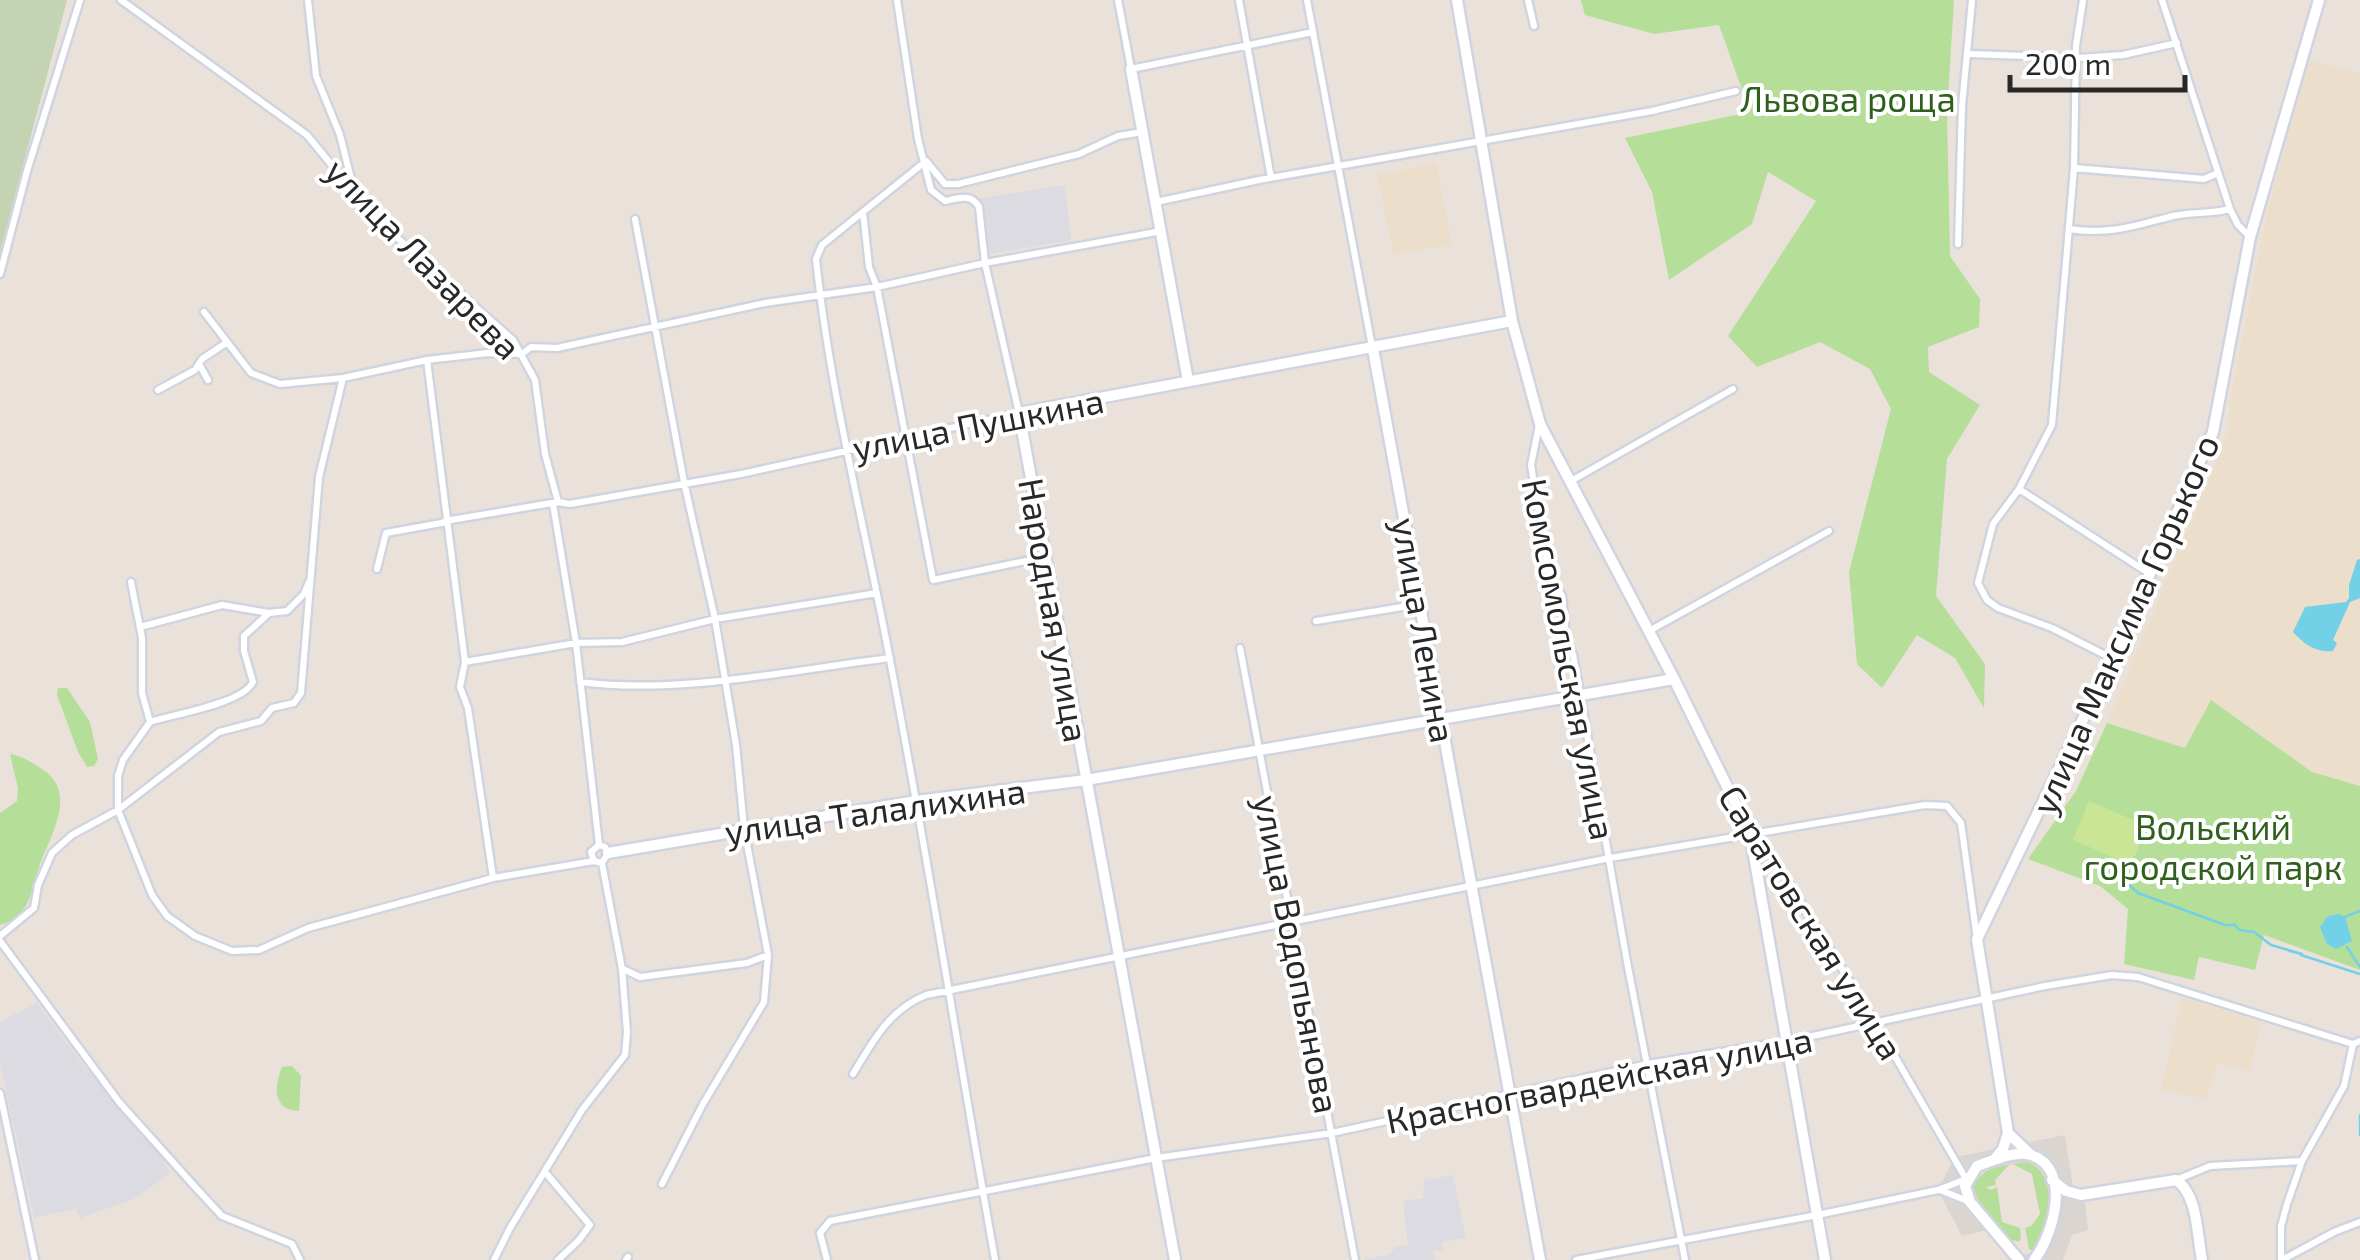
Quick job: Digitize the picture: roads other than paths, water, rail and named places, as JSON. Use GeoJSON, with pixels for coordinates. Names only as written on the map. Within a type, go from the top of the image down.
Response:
{"type":"FeatureCollection","features":[{"type":"Feature","properties":{"kind":"street"},"geometry":{"type":"LineString","coordinates":[[0,274],[80,0]]}},
{"type":"Feature","properties":{"kind":"street","name":"улица Лазарева"},"geometry":{"type":"LineString","coordinates":[[121,0],[307,135],[407,249],[497,324],[522,354],[535,380],[576,643],[601,856],[622,969],[627,1032],[625,1055],[582,1110],[545,1172]]}},
{"type":"Feature","properties":{"kind":"street"},"geometry":{"type":"LineString","coordinates":[[308,0],[316,76],[340,134],[354,192]]}},
{"type":"Feature","properties":{"kind":"street","name":"Народная улица"},"geometry":{"type":"LineString","coordinates":[[896,0],[930,190],[946,201],[967,197],[975,200],[982,216],[985,263],[1020,413],[1175,1260]]}},
{"type":"Feature","properties":{"kind":"street"},"geometry":{"type":"LineString","coordinates":[[1121,0],[1130,69],[1188,381]]}},
{"type":"Feature","properties":{"kind":"street"},"geometry":{"type":"LineString","coordinates":[[1239,0],[1271,178]]}},
{"type":"Feature","properties":{"kind":"street","name":"улица Ленина"},"geometry":{"type":"LineString","coordinates":[[1307,0],[1540,1260]]}},
{"type":"Feature","properties":{"kind":"street","name":"Комсомольская улица"},"geometry":{"type":"LineString","coordinates":[[1456,0],[1512,320],[1540,424],[1531,465],[1548,571],[1565,606],[1566,638],[1574,654],[1685,1260]]}},
{"type":"Feature","properties":{"kind":"street"},"geometry":{"type":"LineString","coordinates":[[1528,0],[1534,26]]}},
{"type":"Feature","properties":{"kind":"street"},"geometry":{"type":"LineString","coordinates":[[1958,244],[1962,106],[1972,0]]}},
{"type":"Feature","properties":{"kind":"street"},"geometry":{"type":"LineString","coordinates":[[2083,0],[2076,46],[2074,168],[2052,425],[2019,488],[1994,524],[1978,583],[1980,592],[1998,608],[2052,628],[2112,659]]}},
{"type":"Feature","properties":{"kind":"street"},"geometry":{"type":"LineString","coordinates":[[2162,0],[2230,209],[2250,237]]}},
{"type":"Feature","properties":{"kind":"street","name":"улица Максима Горького"},"geometry":{"type":"LineString","coordinates":[[1977,939],[2112,659],[2212,432],[2250,237],[2319,0]]}},
{"type":"Feature","properties":{"kind":"street"},"geometry":{"type":"LineString","coordinates":[[1130,69],[1313,32]]}},
{"type":"Feature","properties":{"kind":"street"},"geometry":{"type":"LineString","coordinates":[[1969,54],[2078,58],[2123,55],[2177,43]]}},
{"type":"Feature","properties":{"kind":"street"},"geometry":{"type":"LineString","coordinates":[[1156,202],[1736,92]]}},
{"type":"Feature","properties":{"kind":"street"},"geometry":{"type":"LineString","coordinates":[[996,1260],[890,658],[845,449],[816,259],[822,245],[926,161],[945,184],[958,184],[1079,154],[1118,136],[1142,132]]}},
{"type":"Feature","properties":{"kind":"street"},"geometry":{"type":"LineString","coordinates":[[2074,168],[2190,178],[2218,174]]}},
{"type":"Feature","properties":{"kind":"street"},"geometry":{"type":"LineString","coordinates":[[867,206],[862,214],[864,237],[933,580],[1045,557]]}},
{"type":"Feature","properties":{"kind":"street"},"geometry":{"type":"LineString","coordinates":[[2068,229],[2099,233],[2148,226],[2174,216],[2230,209]]}},
{"type":"Feature","properties":{"kind":"street"},"geometry":{"type":"LineString","coordinates":[[635,219],[684,482],[716,619],[744,828],[768,955],[764,1002],[702,1104],[662,1184]]}},
{"type":"Feature","properties":{"kind":"street"},"geometry":{"type":"LineString","coordinates":[[204,312],[251,373],[280,384],[343,378],[427,360],[488,353],[522,354],[532,347],[557,348],[819,293],[877,287],[1162,230]]}},
{"type":"Feature","properties":{"kind":"street","name":"улица Пушкина"},"geometry":{"type":"LineString","coordinates":[[377,569],[386,533],[740,474],[1020,413],[1512,320]]}},
{"type":"Feature","properties":{"kind":"street"},"geometry":{"type":"LineString","coordinates":[[158,390],[196,370],[226,343]]}},
{"type":"Feature","properties":{"kind":"street"},"geometry":{"type":"LineString","coordinates":[[427,360],[464,662],[460,687],[468,708],[493,878]]}},
{"type":"Feature","properties":{"kind":"street"},"geometry":{"type":"LineString","coordinates":[[199,364],[208,380]]}},
{"type":"Feature","properties":{"kind":"street"},"geometry":{"type":"LineString","coordinates":[[300,1260],[292,1244],[222,1216],[196,1190],[120,1102],[0,938],[34,908],[38,885],[52,853],[72,835],[118,810],[219,732],[261,721],[272,708],[294,703],[301,693],[319,477],[343,378]]}},
{"type":"Feature","properties":{"kind":"street"},"geometry":{"type":"LineString","coordinates":[[1571,482],[1733,389]]}},
{"type":"Feature","properties":{"kind":"street","name":"Саратовская улица"},"geometry":{"type":"LineString","coordinates":[[1540,424],[1750,832],[1765,845],[1875,1022],[1966,1180]]}},
{"type":"Feature","properties":{"kind":"street"},"geometry":{"type":"LineString","coordinates":[[2019,488],[2150,574]]}},
{"type":"Feature","properties":{"kind":"street"},"geometry":{"type":"LineString","coordinates":[[1649,631],[1830,531]]}},
{"type":"Feature","properties":{"kind":"street"},"geometry":{"type":"LineString","coordinates":[[140,628],[222,605],[268,613],[287,611],[304,594],[313,570]]}},
{"type":"Feature","properties":{"kind":"street"},"geometry":{"type":"LineString","coordinates":[[130,582],[140,628],[142,693],[150,722]]}},
{"type":"Feature","properties":{"kind":"street"},"geometry":{"type":"LineString","coordinates":[[464,662],[576,643],[622,642],[716,619],[877,593]]}},
{"type":"Feature","properties":{"kind":"street"},"geometry":{"type":"LineString","coordinates":[[1316,620],[1420,604]]}},
{"type":"Feature","properties":{"kind":"street"},"geometry":{"type":"LineString","coordinates":[[118,810],[118,776],[123,760],[150,722],[213,705],[250,690],[254,682],[244,651],[244,636],[268,613]]}},
{"type":"Feature","properties":{"kind":"street","name":"улица Водопьянова"},"geometry":{"type":"LineString","coordinates":[[1240,648],[1355,1260]]}},
{"type":"Feature","properties":{"kind":"street"},"geometry":{"type":"LineString","coordinates":[[580,682],[613,686],[726,678],[890,658]]}},
{"type":"Feature","properties":{"kind":"street","name":"улица Талалихина"},"geometry":{"type":"LineString","coordinates":[[118,810],[152,895],[168,916],[195,936],[232,951],[259,950],[308,928],[493,878],[744,828],[1086,780],[1674,679]]}},
{"type":"Feature","properties":{"kind":"street"},"geometry":{"type":"LineString","coordinates":[[854,1074],[888,1020],[907,1003],[926,995],[1750,832],[1912,806],[1946,806],[1961,823],[2008,1133],[1994,1160]]}},
{"type":"Feature","properties":{"kind":"street"},"geometry":{"type":"LineString","coordinates":[[1750,832],[1825,1260]]}},
{"type":"Feature","properties":{"kind":"street"},"geometry":{"type":"LineString","coordinates":[[622,969],[640,977],[747,964],[768,955]]}},
{"type":"Feature","properties":{"kind":"street"},"geometry":{"type":"LineString","coordinates":[[747,964],[767,973]]}},
{"type":"Feature","properties":{"kind":"street","name":"Красногвардейская улица"},"geometry":{"type":"LineString","coordinates":[[826,1260],[820,1233],[830,1221],[1156,1158],[1332,1132],[1648,1064],[1786,1042],[2112,975],[2138,976],[2356,1042]]}},
{"type":"Feature","properties":{"kind":"street"},"geometry":{"type":"LineString","coordinates":[[2356,1042],[2344,1086],[2302,1162],[2280,1226],[2281,1260],[2360,1222]]}},
{"type":"Feature","properties":{"kind":"street"},"geometry":{"type":"LineString","coordinates":[[0,1093],[34,1260]]}},
{"type":"Feature","properties":{"kind":"street"},"geometry":{"type":"LineString","coordinates":[[2008,1133],[2044,1164],[2052,1180],[2056,1210],[2036,1259]]}},
{"type":"Feature","properties":{"kind":"street"},"geometry":{"type":"LineString","coordinates":[[1576,1260],[1938,1190],[1966,1180],[1977,1166],[2031,1155]]}},
{"type":"Feature","properties":{"kind":"street"},"geometry":{"type":"LineString","coordinates":[[1955,1157],[1977,1166]]}},
{"type":"Feature","properties":{"kind":"street"},"geometry":{"type":"LineString","coordinates":[[2052,1180],[2066,1191],[2081,1194],[2176,1180],[2210,1166],[2302,1162]]}},
{"type":"Feature","properties":{"kind":"street"},"geometry":{"type":"LineString","coordinates":[[494,1260],[545,1172],[590,1224],[558,1260]]}},
{"type":"Feature","properties":{"kind":"street"},"geometry":{"type":"LineString","coordinates":[[1966,1180],[1970,1202]]}},
{"type":"Feature","properties":{"kind":"street"},"geometry":{"type":"LineString","coordinates":[[2176,1180],[2186,1186],[2190,1197],[2202,1260]]}},
{"type":"Feature","properties":{"kind":"street"},"geometry":{"type":"LineString","coordinates":[[1938,1190],[1970,1202],[2019,1260]]}},
{"type":"Feature","properties":{"kind":"water"},"geometry":{"type":"Polygon","coordinates":[[[2360,559],[2360,598],[2350,602],[2333,640],[2337,643],[2333,651],[2311,647],[2293,632],[2305,607],[2346,602],[2360,559]]]}},
{"type":"Feature","properties":{"kind":"water"},"geometry":{"type":"Polygon","coordinates":[[[2328,916],[2345,917],[2352,941],[2336,949],[2327,944],[2320,927],[2328,916]]]}},
{"type":"Feature","properties":{"kind":"waterway"},"geometry":{"type":"LineString","coordinates":[[2120,877],[2138,893],[2254,932],[2271,945],[2302,954],[2290,951]]}},
{"type":"Feature","properties":{"kind":"waterway"},"geometry":{"type":"LineString","coordinates":[[2345,917],[2360,911]]}},
{"type":"Feature","properties":{"kind":"waterway"},"geometry":{"type":"LineString","coordinates":[[2347,947],[2360,967]]}},
{"type":"Feature","properties":{"kind":"waterway"},"geometry":{"type":"LineString","coordinates":[[2301,955],[2360,974]]}},
{"type":"Feature","properties":{"kind":"waterway"},"geometry":{"type":"LineString","coordinates":[[2360,1115],[2360,1135]]}},
{"type":"Feature","properties":{"kind":"park label","name":"Львова роща"},"geometry":{"type":"Point","coordinates":[1848,98]}},
{"type":"Feature","properties":{"kind":"park label","name":"Вольский городской парк"},"geometry":{"type":"Point","coordinates":[2213,846]}}]}
